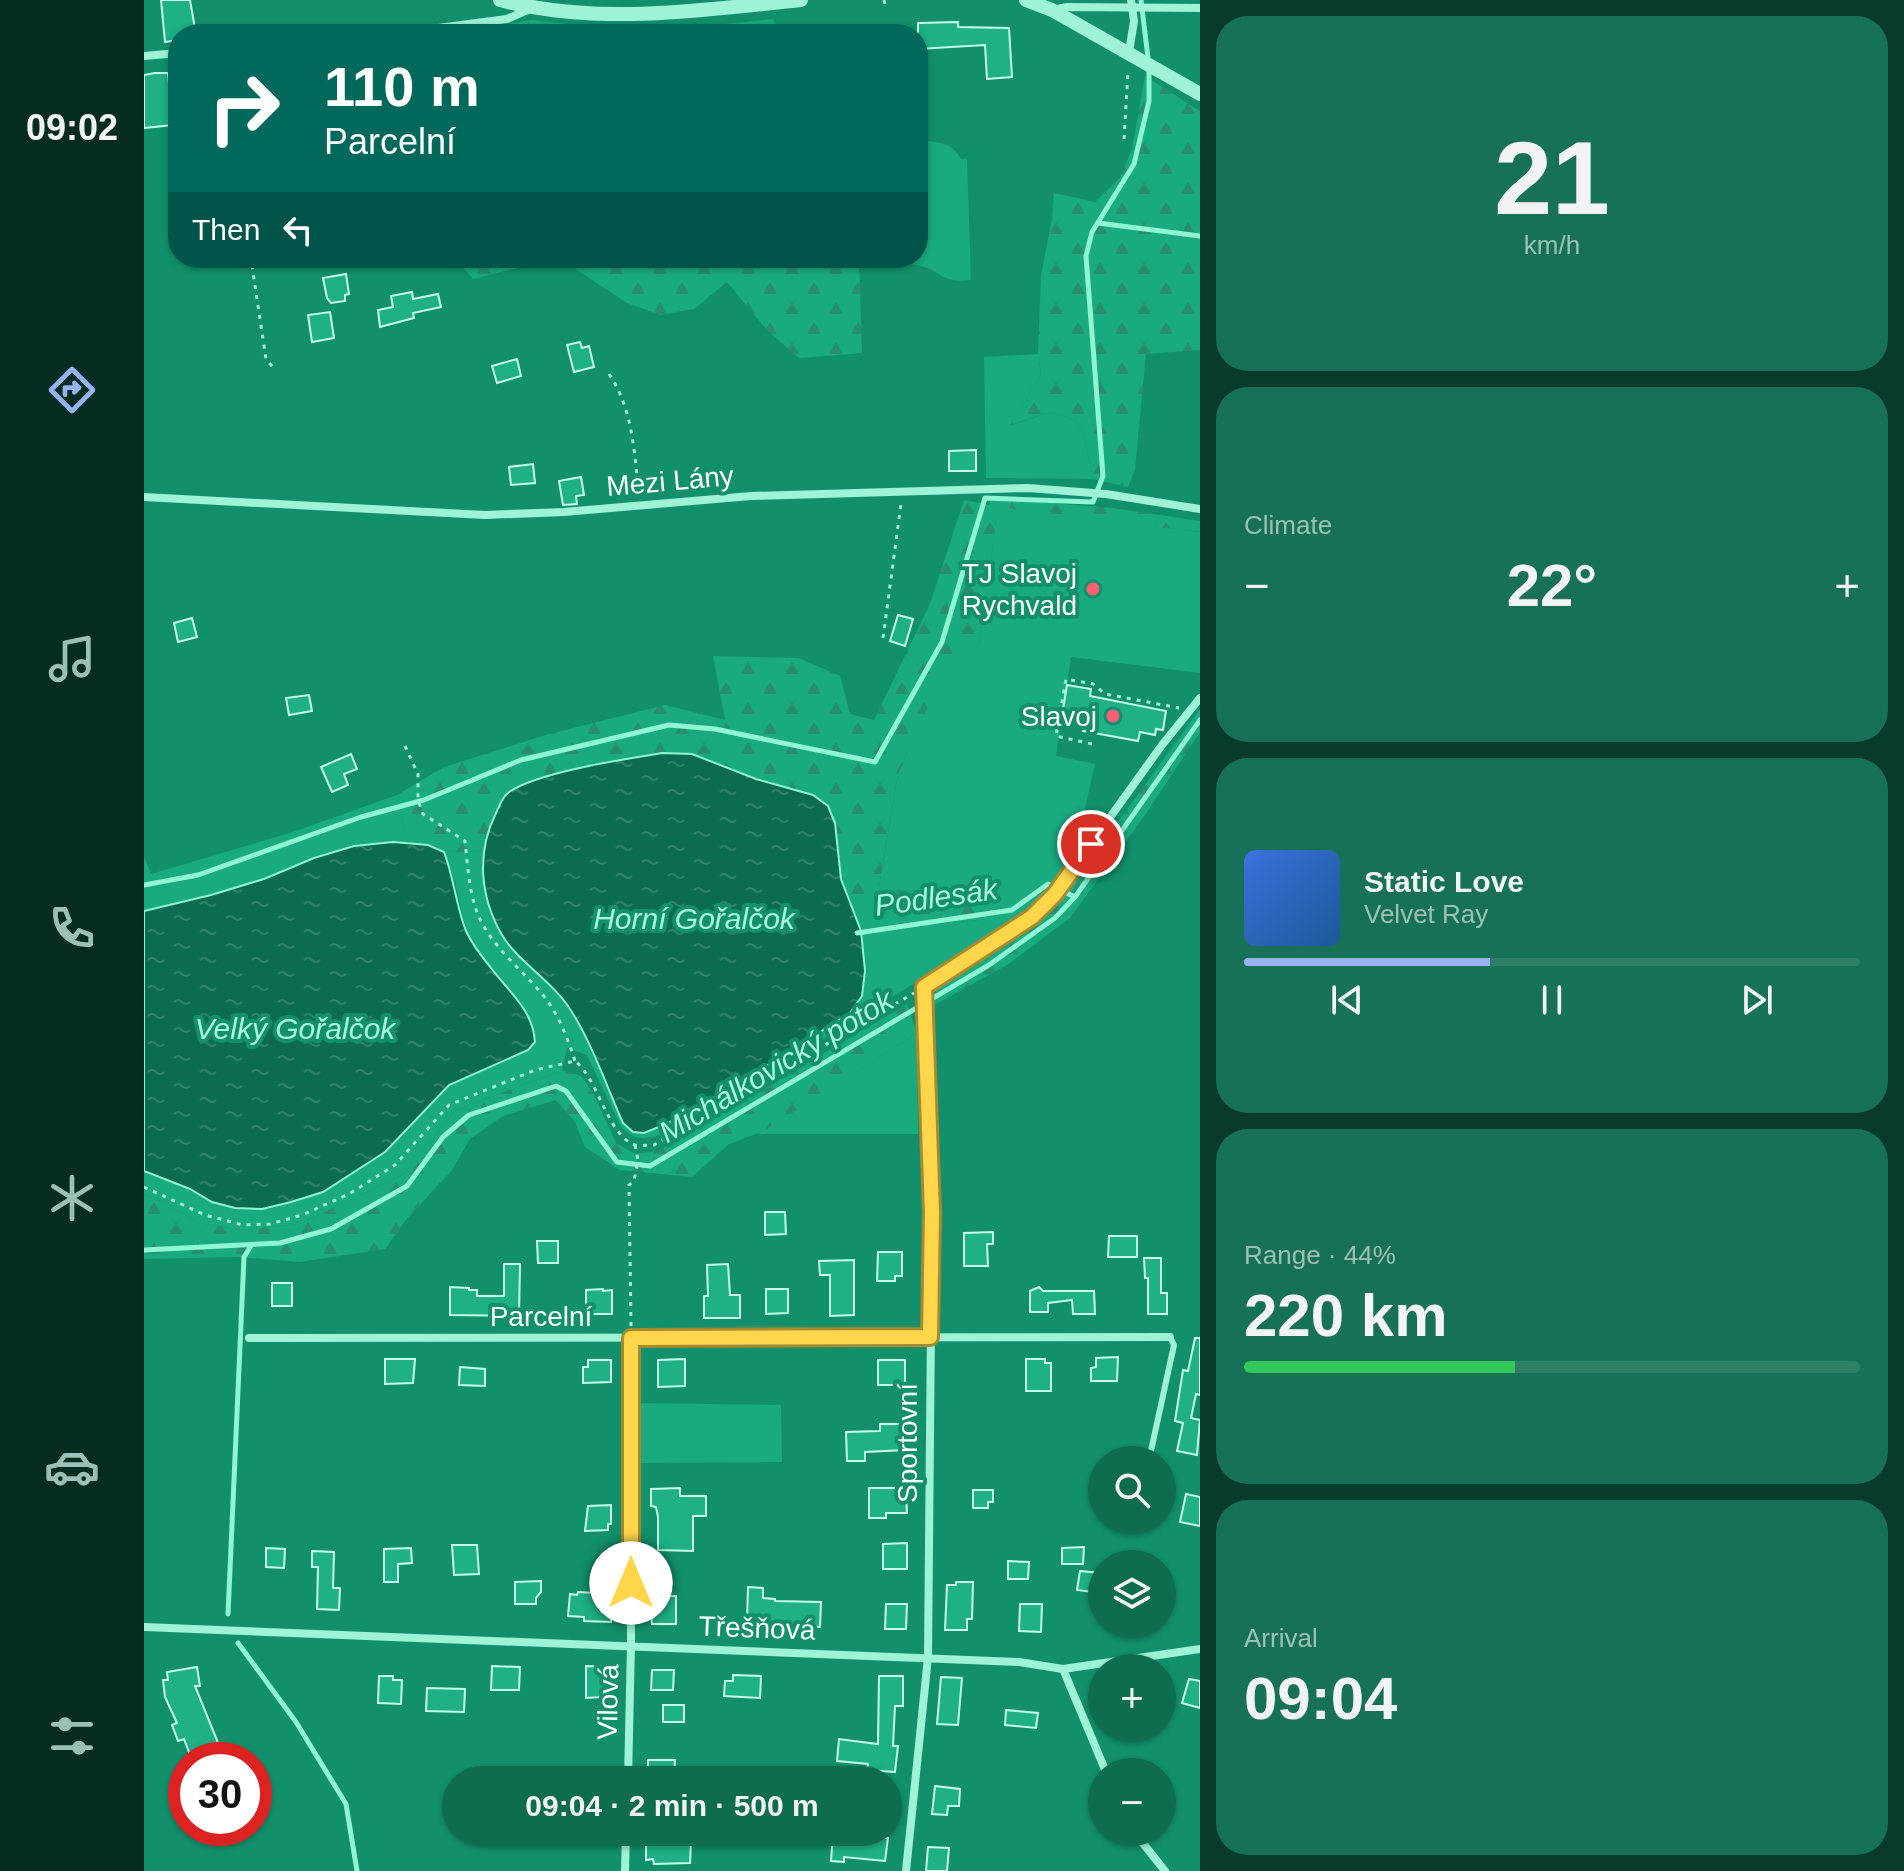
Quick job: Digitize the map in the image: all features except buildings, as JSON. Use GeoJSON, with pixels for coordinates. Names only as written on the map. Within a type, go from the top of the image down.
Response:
{"type":"FeatureCollection","features":[{"type":"Feature","properties":{"kind":"street"},"geometry":{"type":"LineString","coordinates":[[500,0],[533,8],[608,15],[801,0]]}},
{"type":"Feature","properties":{"kind":"street"},"geometry":{"type":"LineString","coordinates":[[1026,0],[1052,10],[1200,94]]}},
{"type":"Feature","properties":{"kind":"street"},"geometry":{"type":"LineString","coordinates":[[1052,10],[1131,4],[1200,8]]}},
{"type":"Feature","properties":{"kind":"street"},"geometry":{"type":"LineString","coordinates":[[1129,52],[1134,21],[1131,4]]}},
{"type":"Feature","properties":{"kind":"street"},"geometry":{"type":"LineString","coordinates":[[469,24],[507,19],[533,8]]}},
{"type":"Feature","properties":{"kind":"street"},"geometry":{"type":"LineString","coordinates":[[144,56],[168,54]]}},
{"type":"Feature","properties":{"kind":"street","name":"Mezi Lány"},"geometry":{"type":"LineString","coordinates":[[144,497],[295,503],[443,515],[564,512],[751,496],[1028,488],[1106,494],[1200,509]]}},
{"type":"Feature","properties":{"kind":"street"},"geometry":{"type":"LineString","coordinates":[[924,992],[1032,917],[1055,894],[1162,745],[1200,698]]}},
{"type":"Feature","properties":{"kind":"street","name":"Sportovní"},"geometry":{"type":"LineString","coordinates":[[906,1871],[928,1657],[932,1212],[924,992]]}},
{"type":"Feature","properties":{"kind":"street","name":"Parcelní"},"geometry":{"type":"LineString","coordinates":[[249,1338],[1170,1337]]}},
{"type":"Feature","properties":{"kind":"street","name":"Vilová"},"geometry":{"type":"LineString","coordinates":[[628,1766],[631,1338]]}},
{"type":"Feature","properties":{"kind":"street","name":"Třešňová"},"geometry":{"type":"LineString","coordinates":[[144,1627],[928,1657],[1019,1662],[1063,1669],[1200,1649]]}},
{"type":"Feature","properties":{"kind":"street"},"geometry":{"type":"LineString","coordinates":[[1063,1669],[1100,1758]]}},
{"type":"Feature","properties":{"kind":"street"},"geometry":{"type":"LineString","coordinates":[[625,1871],[626,1846]]}},
{"type":"Feature","properties":{"kind":"street"},"geometry":{"type":"LineString","coordinates":[[1145,1846],[1165,1871]]}},
{"type":"Feature","properties":{"kind":"lane"},"geometry":{"type":"LineString","coordinates":[[1152,1446],[1174,1345],[1170,1337]]}},
{"type":"Feature","properties":{"kind":"path"},"geometry":{"type":"LineString","coordinates":[[1124,139],[1129,52]]}},
{"type":"Feature","properties":{"kind":"path"},"geometry":{"type":"LineString","coordinates":[[252,268],[266,359],[275,370]]}},
{"type":"Feature","properties":{"kind":"path"},"geometry":{"type":"LineString","coordinates":[[609,374],[622,393],[631,427],[640,506]]}},
{"type":"Feature","properties":{"kind":"path"},"geometry":{"type":"LineString","coordinates":[[883,638],[902,492]]}},
{"type":"Feature","properties":{"kind":"path"},"geometry":{"type":"LineString","coordinates":[[1092,744],[1056,736],[1066,679],[1093,684],[1105,694],[1191,710]]}},
{"type":"Feature","properties":{"kind":"path"},"geometry":{"type":"LineString","coordinates":[[405,746],[418,774],[418,802],[423,814],[465,841],[470,886],[481,922],[501,953],[542,995],[564,1027],[575,1061],[586,1070],[618,1132],[635,1145],[654,1145],[924,992]]}},
{"type":"Feature","properties":{"kind":"path"},"geometry":{"type":"LineString","coordinates":[[144,1187],[205,1215],[243,1225],[270,1224],[302,1215],[349,1194],[395,1165],[449,1105],[535,1070],[575,1061]]}},
{"type":"Feature","properties":{"kind":"path"},"geometry":{"type":"LineString","coordinates":[[631,1338],[629,1185],[634,1181],[637,1170],[635,1145]]}},
{"type":"Feature","properties":{"kind":"green space"},"geometry":{"type":"Polygon","coordinates":[[[773,19],[775,24],[724,24],[773,19]]]}},
{"type":"Feature","properties":{"kind":"green space"},"geometry":{"type":"Polygon","coordinates":[[[532,20],[568,24],[507,24],[532,20]]]}},
{"type":"Feature","properties":{"kind":"green space"},"geometry":{"type":"Polygon","coordinates":[[[1145,76],[1200,111],[1200,350],[1146,354],[1135,469],[1128,487],[1093,479],[1084,436],[1076,420],[1050,412],[1007,426],[1022,408],[1041,373],[1038,354],[1041,276],[1054,193],[1095,202],[1120,178],[1132,149],[1145,76]]]}},
{"type":"Feature","properties":{"kind":"green space"},"geometry":{"type":"Polygon","coordinates":[[[928,142],[942,144],[953,149],[961,159],[967,159],[971,280],[952,280],[927,268],[928,142]]]}},
{"type":"Feature","properties":{"kind":"green space"},"geometry":{"type":"Polygon","coordinates":[[[463,268],[517,268],[473,279],[463,268]]]}},
{"type":"Feature","properties":{"kind":"green space"},"geometry":{"type":"Polygon","coordinates":[[[574,268],[859,268],[862,353],[799,358],[767,330],[727,282],[694,309],[660,315],[627,303],[574,268]]]}},
{"type":"Feature","properties":{"kind":"green space"},"geometry":{"type":"Polygon","coordinates":[[[1038,354],[1041,373],[1009,426],[1050,412],[1076,420],[1084,436],[1093,479],[986,478],[984,357],[1038,354]]]}},
{"type":"Feature","properties":{"kind":"green space"},"geometry":{"type":"Polygon","coordinates":[[[991,498],[1112,508],[1200,521],[1200,532],[998,507],[979,645],[947,662],[898,774],[879,886],[983,905],[980,920],[861,931],[840,879],[835,823],[813,795],[720,765],[618,760],[521,785],[493,819],[484,851],[444,852],[428,845],[408,843],[397,795],[444,767],[549,734],[665,705],[725,720],[713,656],[799,658],[840,676],[850,714],[874,720],[930,604],[964,500],[989,505],[991,498]]]}},
{"type":"Feature","properties":{"kind":"green space"},"geometry":{"type":"Polygon","coordinates":[[[998,506],[1200,532],[1200,673],[1071,657],[1056,756],[1095,764],[1078,841],[1048,893],[1017,918],[869,1012],[658,1136],[638,1138],[625,1131],[587,1055],[567,1048],[562,1070],[455,1111],[404,1174],[300,1224],[243,1230],[199,1223],[144,1195],[144,1171],[190,1189],[212,1202],[385,1152],[449,1085],[529,1050],[535,1042],[521,1003],[492,970],[467,934],[454,878],[444,852],[484,851],[486,894],[502,934],[566,1003],[623,1123],[644,1133],[724,1093],[850,1013],[862,996],[865,971],[861,931],[980,920],[982,905],[879,887],[898,774],[947,661],[979,645],[998,506]]]}},
{"type":"Feature","properties":{"kind":"green space"},"geometry":{"type":"Polygon","coordinates":[[[1200,709],[1200,732],[1145,815],[1070,918],[1007,965],[934,1005],[936,987],[1024,932],[1060,902],[1200,709]]]}},
{"type":"Feature","properties":{"kind":"green space"},"geometry":{"type":"Polygon","coordinates":[[[397,795],[408,843],[390,842],[354,848],[235,889],[144,911],[144,856],[151,874],[293,832],[397,795]]]}},
{"type":"Feature","properties":{"kind":"green space"},"geometry":{"type":"Polygon","coordinates":[[[907,1004],[917,1033],[764,1131],[729,1144],[692,1177],[620,1170],[585,1147],[575,1122],[556,1100],[503,1116],[470,1139],[452,1170],[405,1221],[385,1249],[300,1262],[237,1257],[144,1259],[144,1195],[199,1223],[243,1230],[300,1224],[404,1174],[455,1111],[562,1070],[581,1076],[593,1093],[616,1143],[635,1154],[658,1151],[907,1004]]]}},
{"type":"Feature","properties":{"kind":"green space"},"geometry":{"type":"Polygon","coordinates":[[[917,1033],[918,1134],[758,1134],[917,1033]]]}},
{"type":"Feature","properties":{"kind":"green space"},"geometry":{"type":"Polygon","coordinates":[[[640,1403],[781,1405],[782,1462],[641,1463],[640,1403]]]}},
{"type":"Feature","properties":{"kind":"water","name":"Horní Gořalčok"},"geometry":{"type":"Polygon","coordinates":[[[662,753],[692,754],[756,779],[813,795],[828,806],[835,823],[841,879],[861,931],[865,971],[862,996],[850,1013],[741,1082],[644,1133],[633,1132],[623,1123],[591,1048],[568,1006],[502,935],[485,890],[483,859],[490,828],[501,801],[509,792],[560,772],[662,753]]]}},
{"type":"Feature","properties":{"kind":"water","name":"Velký Gořalčok"},"geometry":{"type":"Polygon","coordinates":[[[393,842],[428,845],[444,852],[466,931],[525,1011],[535,1042],[528,1050],[449,1085],[385,1152],[323,1192],[262,1209],[235,1208],[212,1202],[190,1189],[144,1171],[144,911],[264,879],[314,858],[354,846],[393,842]]]}},
{"type":"Feature","properties":{"kind":"waterway"},"geometry":{"type":"LineString","coordinates":[[144,885],[198,875],[361,817],[424,800],[521,760],[669,725],[715,729],[875,762],[942,642],[985,498],[1093,502],[1103,476],[1086,256],[1092,232],[1134,164],[1149,101],[1149,66],[1141,0]]}},
{"type":"Feature","properties":{"kind":"waterway"},"geometry":{"type":"LineString","coordinates":[[1098,223],[1200,236]]}},
{"type":"Feature","properties":{"kind":"waterway","name":"Michálkovický potok"},"geometry":{"type":"LineString","coordinates":[[144,1250],[280,1243],[331,1229],[407,1186],[443,1137],[469,1115],[556,1086],[566,1091],[617,1162],[650,1166],[989,965],[1055,918],[1075,897],[1200,720]]}},
{"type":"Feature","properties":{"kind":"waterway","name":"Podlesák"},"geometry":{"type":"LineString","coordinates":[[857,933],[1012,910],[1048,884],[1075,897]]}},
{"type":"Feature","properties":{"kind":"waterway"},"geometry":{"type":"LineString","coordinates":[[228,1614],[244,1257],[251,1246]]}},
{"type":"Feature","properties":{"kind":"waterway"},"geometry":{"type":"LineString","coordinates":[[238,1643],[296,1722],[346,1804],[357,1871]]}},
{"type":"Feature","properties":{"kind":"place","name":"TJ Slavoj Rychvald"},"geometry":{"type":"Point","coordinates":[1093,589]}},
{"type":"Feature","properties":{"kind":"place","name":"Slavoj"},"geometry":{"type":"Point","coordinates":[1113,716]}},
{"type":"Feature","properties":{"kind":"route"},"geometry":{"type":"LineString","coordinates":[[631,1583],[631,1338],[930,1337],[932,1212],[924,987],[1032,917],[1055,894],[1091,844]]}}]}
